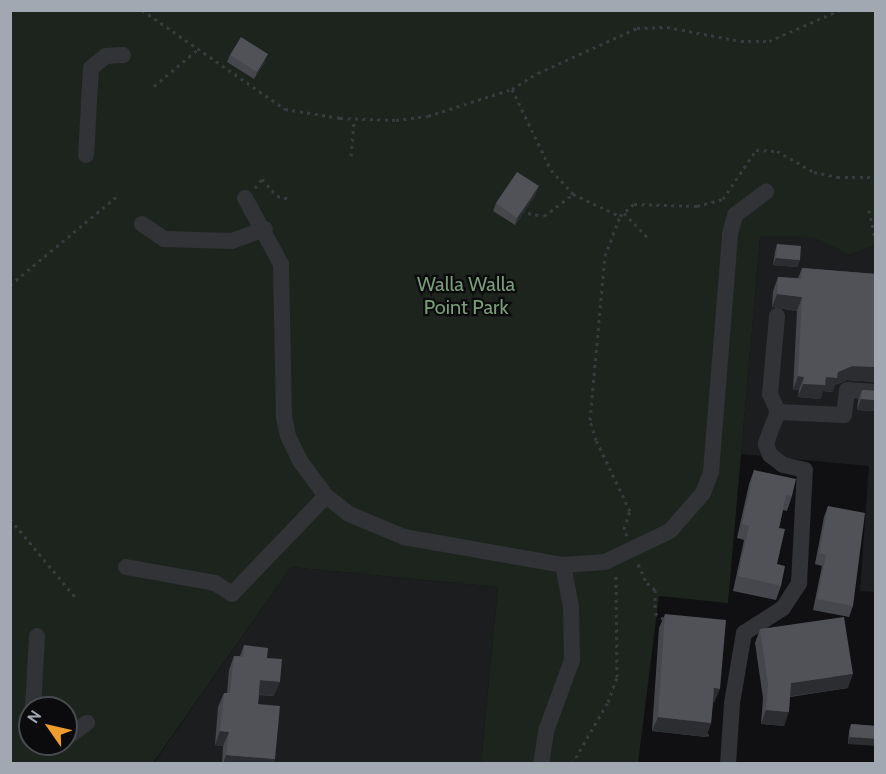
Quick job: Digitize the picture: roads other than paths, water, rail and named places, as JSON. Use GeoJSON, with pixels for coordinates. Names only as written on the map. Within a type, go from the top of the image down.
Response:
{"type":"FeatureCollection","features":[{"type":"Feature","properties":{"kind":"street"},"geometry":{"type":"LineString","coordinates":[[86,155],[91,68],[106,56],[123,55]]}},
{"type":"Feature","properties":{"kind":"street"},"geometry":{"type":"LineString","coordinates":[[245,198],[265,230],[281,264],[284,417],[300,461],[326,496],[350,514],[404,537],[563,565],[604,562],[631,554],[670,531],[703,493],[711,472],[730,234],[735,215],[766,192]]}},
{"type":"Feature","properties":{"kind":"street"},"geometry":{"type":"LineString","coordinates":[[142,224],[164,239],[232,241],[265,230]]}},
{"type":"Feature","properties":{"kind":"street"},"geometry":{"type":"LineString","coordinates":[[728,764],[732,703],[744,633],[783,608],[799,583],[805,470],[783,465],[770,455],[766,444],[778,412],[770,394],[777,316]]}},
{"type":"Feature","properties":{"kind":"street"},"geometry":{"type":"LineString","coordinates":[[778,412],[844,415],[847,390],[876,392]]}},
{"type":"Feature","properties":{"kind":"street"},"geometry":{"type":"LineString","coordinates":[[126,567],[215,583],[232,594],[326,496]]}},
{"type":"Feature","properties":{"kind":"street"},"geometry":{"type":"LineString","coordinates":[[541,764],[546,730],[572,660],[572,607],[563,565]]}},
{"type":"Feature","properties":{"kind":"street"},"geometry":{"type":"LineString","coordinates":[[34,696],[37,636]]}},
{"type":"Feature","properties":{"kind":"street"},"geometry":{"type":"LineString","coordinates":[[78,729],[87,723]]}},
{"type":"Feature","properties":{"kind":"park label","name":"Walla Walla Point Park"},"geometry":{"type":"Point","coordinates":[466,296]}}]}
